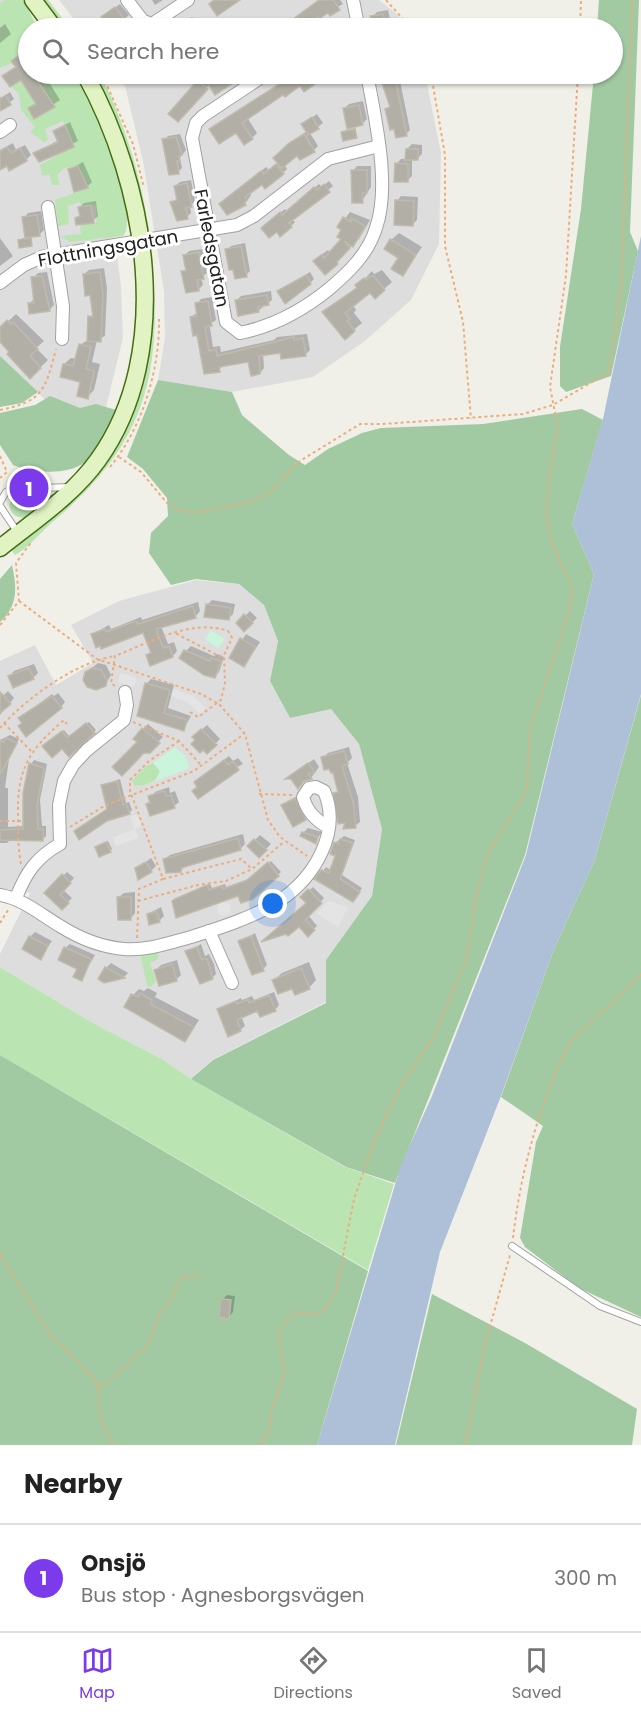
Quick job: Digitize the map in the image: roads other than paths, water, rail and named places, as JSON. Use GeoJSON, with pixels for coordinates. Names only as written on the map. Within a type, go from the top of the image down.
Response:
{"type":"FeatureCollection","features":[{"type":"Feature","properties":{"kind":"street"},"geometry":{"type":"LineString","coordinates":[[33,0],[46,18]]}},
{"type":"Feature","properties":{"kind":"street"},"geometry":{"type":"LineString","coordinates":[[127,0],[141,18]]}},
{"type":"Feature","properties":{"kind":"street"},"geometry":{"type":"LineString","coordinates":[[161,18],[188,0]]}},
{"type":"Feature","properties":{"kind":"street"},"geometry":{"type":"LineString","coordinates":[[353,0],[356,18]]}},
{"type":"Feature","properties":{"kind":"street"},"geometry":{"type":"LineString","coordinates":[[0,548],[26,537],[77,486],[114,435],[128,409],[144,344],[145,317],[139,242],[122,157],[108,119],[90,84]]}},
{"type":"Feature","properties":{"kind":"street","name":"Farledsgatan"},"geometry":{"type":"LineString","coordinates":[[251,84],[208,112],[196,123],[192,138],[226,322],[232,330],[240,333],[284,320],[321,296],[349,271],[372,238],[380,214],[379,146],[369,84]]}},
{"type":"Feature","properties":{"kind":"street","name":"Flottningsgatan"},"geometry":{"type":"LineString","coordinates":[[0,284],[24,265],[57,254],[209,231],[245,221],[328,159],[379,146]]}},
{"type":"Feature","properties":{"kind":"street"},"geometry":{"type":"LineString","coordinates":[[48,207],[57,254],[63,306],[62,339]]}},
{"type":"Feature","properties":{"kind":"street"},"geometry":{"type":"LineString","coordinates":[[16,898],[26,875],[37,859],[60,844],[59,801],[68,773],[87,750],[124,720],[127,705],[125,692]]}},
{"type":"Feature","properties":{"kind":"street"},"geometry":{"type":"LineString","coordinates":[[0,895],[16,898],[62,928],[89,941],[136,950],[208,931],[278,902],[305,878],[316,862],[329,828],[329,806],[324,791],[312,787],[303,797],[309,812],[329,828]]}},
{"type":"Feature","properties":{"kind":"street"},"geometry":{"type":"LineString","coordinates":[[208,931],[232,983]]}},
{"type":"Feature","properties":{"kind":"lane"},"geometry":{"type":"LineString","coordinates":[[26,537],[0,504],[6,492],[12,489],[77,486]]}},
{"type":"Feature","properties":{"kind":"lane"},"geometry":{"type":"LineString","coordinates":[[512,1246],[592,1301],[641,1322]]}},
{"type":"Feature","properties":{"kind":"water"},"geometry":{"type":"Polygon","coordinates":[[[641,236],[641,694],[594,862],[554,949],[501,1096],[440,1252],[395,1445],[317,1445],[401,1165],[432,1096],[526,855],[594,574],[572,524],[603,419],[641,236]]]}},
{"type":"Feature","properties":{"kind":"place","name":"Onsjö"},"geometry":{"type":"Point","coordinates":[29,488]}}]}
